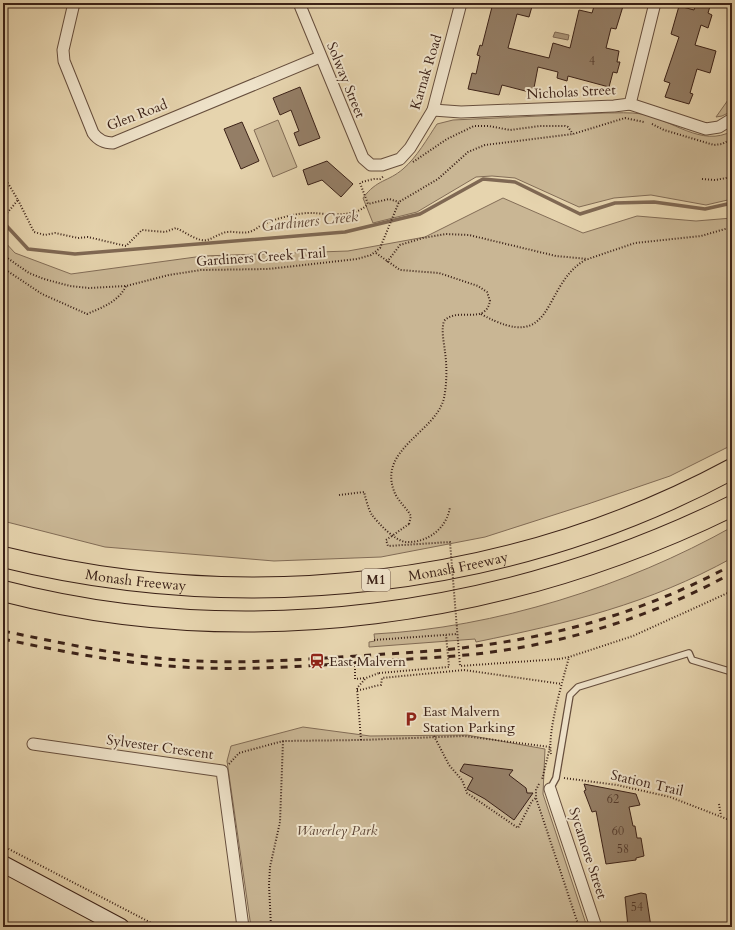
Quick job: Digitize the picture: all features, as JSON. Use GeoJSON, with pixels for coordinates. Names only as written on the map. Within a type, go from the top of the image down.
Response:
{"type":"FeatureCollection","features":[{"type":"Feature","properties":{"kind":"highway","name":"Monash Freeway"},"geometry":{"type":"LineString","coordinates":[[3,557],[97,576],[182,586],[264,588],[357,583],[398,578],[487,561],[567,539],[642,511],[732,469]]}},
{"type":"Feature","properties":{"kind":"highway","name":"M1"},"geometry":{"type":"LineString","coordinates":[[3,591],[94,609],[180,618],[264,621],[357,616],[447,603],[535,583],[583,568],[654,542],[732,506]]}},
{"type":"Feature","properties":{"kind":"main road"},"geometry":{"type":"LineString","coordinates":[[3,864],[121,927]]}},
{"type":"Feature","properties":{"kind":"street","name":"Glen Road"},"geometry":{"type":"LineString","coordinates":[[74,3],[64,50],[64,61],[93,133],[96,138],[107,143],[113,142],[320,57]]}},
{"type":"Feature","properties":{"kind":"street","name":"Solway Street"},"geometry":{"type":"LineString","coordinates":[[299,3],[363,158],[371,165]]}},
{"type":"Feature","properties":{"kind":"street","name":"Karnak Road"},"geometry":{"type":"LineString","coordinates":[[371,165],[389,164],[403,156],[433,110],[461,3]]}},
{"type":"Feature","properties":{"kind":"street","name":"Nicholas Street"},"geometry":{"type":"LineString","coordinates":[[433,110],[460,112],[614,106],[630,104],[655,3]]}},
{"type":"Feature","properties":{"kind":"street"},"geometry":{"type":"LineString","coordinates":[[630,104],[706,129],[719,127],[732,120]]}},
{"type":"Feature","properties":{"kind":"street","name":"Sylvester Crescent"},"geometry":{"type":"LineString","coordinates":[[33,744],[222,771],[243,927]]}},
{"type":"Feature","properties":{"kind":"street","name":"Sycamore Street"},"geometry":{"type":"LineString","coordinates":[[550,789],[596,927]]}},
{"type":"Feature","properties":{"kind":"lane"},"geometry":{"type":"LineString","coordinates":[[550,789],[556,778],[570,695],[578,687],[689,653],[692,660],[732,672]]}},
{"type":"Feature","properties":{"kind":"path"},"geometry":{"type":"LineString","coordinates":[[3,174],[34,232],[45,235],[56,233],[78,238],[88,237],[126,246],[142,230],[165,232],[176,228],[196,238],[206,240],[226,232],[242,234],[254,230],[262,225],[295,215],[312,213],[323,215],[342,214],[358,211],[368,204],[389,199],[399,203],[431,185],[460,158],[476,148],[485,145],[573,134],[616,120],[629,118],[714,145],[722,144],[732,139]]}},
{"type":"Feature","properties":{"kind":"path"},"geometry":{"type":"LineString","coordinates":[[411,164],[447,139],[474,126],[489,126],[510,130],[540,126],[565,126],[568,127],[573,134]]}},
{"type":"Feature","properties":{"kind":"path"},"geometry":{"type":"LineString","coordinates":[[368,204],[361,182],[380,179],[386,174]]}},
{"type":"Feature","properties":{"kind":"path"},"geometry":{"type":"LineString","coordinates":[[702,178],[715,180],[732,177]]}},
{"type":"Feature","properties":{"kind":"path"},"geometry":{"type":"LineString","coordinates":[[3,218],[18,200]]}},
{"type":"Feature","properties":{"kind":"path","name":"Gardiners Creek Trail"},"geometry":{"type":"LineString","coordinates":[[3,255],[29,273],[54,283],[89,288],[126,286],[155,278],[201,270],[268,269],[357,259],[375,252],[383,243],[399,203]]}},
{"type":"Feature","properties":{"kind":"path"},"geometry":{"type":"LineString","coordinates":[[732,227],[701,236],[635,243],[588,259],[575,267],[569,273],[552,304],[541,318],[528,326],[512,328],[504,326],[481,314],[455,315],[444,321],[442,329],[446,370],[442,404],[433,419],[407,444],[394,463],[392,474],[393,490],[411,516],[409,524],[386,540],[388,546],[450,542],[456,634],[460,666],[569,657],[633,636],[732,591]]}},
{"type":"Feature","properties":{"kind":"path"},"geometry":{"type":"LineString","coordinates":[[388,262],[400,245],[423,238],[456,234],[487,239],[556,256],[588,259]]}},
{"type":"Feature","properties":{"kind":"path"},"geometry":{"type":"LineString","coordinates":[[375,252],[405,272],[439,273],[478,286],[487,292],[490,301],[487,310],[481,314]]}},
{"type":"Feature","properties":{"kind":"path"},"geometry":{"type":"LineString","coordinates":[[3,268],[42,294],[87,314],[108,306],[122,294],[126,286]]}},
{"type":"Feature","properties":{"kind":"path"},"geometry":{"type":"LineString","coordinates":[[339,495],[364,492],[372,514],[396,538],[406,542],[430,537],[438,530],[449,516],[450,507]]}},
{"type":"Feature","properties":{"kind":"path"},"geometry":{"type":"LineString","coordinates":[[374,640],[456,634]]}},
{"type":"Feature","properties":{"kind":"path"},"geometry":{"type":"LineString","coordinates":[[355,666],[355,679],[366,678],[379,673],[449,667],[446,635]]}},
{"type":"Feature","properties":{"kind":"path"},"geometry":{"type":"LineString","coordinates":[[558,702],[569,657]]}},
{"type":"Feature","properties":{"kind":"path"},"geometry":{"type":"LineString","coordinates":[[357,690],[381,685],[382,678],[464,670],[562,684]]}},
{"type":"Feature","properties":{"kind":"path"},"geometry":{"type":"LineString","coordinates":[[361,740],[357,690],[366,678]]}},
{"type":"Feature","properties":{"kind":"path"},"geometry":{"type":"LineString","coordinates":[[434,736],[449,765],[462,780],[467,792],[518,828],[532,802],[536,798]]}},
{"type":"Feature","properties":{"kind":"path"},"geometry":{"type":"LineString","coordinates":[[222,771],[239,753],[283,741],[464,736],[550,747],[543,779],[536,790],[536,798],[579,927]]}},
{"type":"Feature","properties":{"kind":"path"},"geometry":{"type":"LineString","coordinates":[[271,927],[269,885],[271,861],[280,822],[283,741]]}},
{"type":"Feature","properties":{"kind":"path","name":"Station Trail"},"geometry":{"type":"LineString","coordinates":[[556,778],[564,779],[564,777],[594,781],[670,796],[732,821]]}},
{"type":"Feature","properties":{"kind":"path"},"geometry":{"type":"LineString","coordinates":[[719,804],[721,816]]}},
{"type":"Feature","properties":{"kind":"path"},"geometry":{"type":"LineString","coordinates":[[3,846],[159,927]]}},
{"type":"Feature","properties":{"kind":"green space"},"geometry":{"type":"Polygon","coordinates":[[[732,82],[732,111],[716,117],[728,100],[732,82]]]}},
{"type":"Feature","properties":{"kind":"green space"},"geometry":{"type":"Polygon","coordinates":[[[605,113],[642,114],[687,131],[709,136],[721,135],[732,131],[732,199],[706,205],[651,195],[614,198],[579,207],[515,178],[492,176],[476,177],[417,212],[373,223],[363,198],[373,187],[398,173],[413,159],[422,148],[437,124],[453,120],[605,113]]]}},
{"type":"Feature","properties":{"kind":"green space"},"geometry":{"type":"Polygon","coordinates":[[[278,120],[297,167],[273,177],[254,130],[278,120]]]}},
{"type":"Feature","properties":{"kind":"green space"},"geometry":{"type":"Polygon","coordinates":[[[503,198],[583,233],[637,216],[696,221],[732,218],[732,445],[670,476],[485,537],[381,557],[274,561],[105,547],[3,521],[3,240],[15,253],[71,274],[203,256],[348,251],[425,237],[503,198]]]}},
{"type":"Feature","properties":{"kind":"green space"},"geometry":{"type":"Polygon","coordinates":[[[732,527],[732,558],[670,588],[639,600],[576,619],[476,642],[475,639],[369,647],[369,642],[375,641],[374,634],[420,630],[466,623],[513,613],[559,600],[649,568],[732,527]]]}},
{"type":"Feature","properties":{"kind":"green space","name":"Waverley Park"},"geometry":{"type":"Polygon","coordinates":[[[303,727],[370,736],[467,735],[545,749],[543,794],[587,927],[251,927],[227,761],[231,746],[303,727]]]}},
{"type":"Feature","properties":{"kind":"shaded area"},"geometry":{"type":"Polygon","coordinates":[[[555,32],[569,35],[568,40],[553,37],[555,32]]]}},
{"type":"Feature","properties":{"kind":"building"},"geometry":{"type":"Polygon","coordinates":[[[493,3],[533,3],[529,17],[517,14],[508,48],[549,58],[553,43],[570,48],[579,10],[592,13],[595,3],[624,3],[616,29],[611,28],[606,48],[619,51],[617,62],[620,62],[617,73],[613,72],[609,87],[568,76],[567,81],[557,78],[558,72],[538,67],[533,93],[502,85],[499,95],[468,89],[472,73],[476,74],[480,56],[477,55],[480,45],[482,46],[493,3]]]}},
{"type":"Feature","properties":{"kind":"building"},"geometry":{"type":"Polygon","coordinates":[[[696,3],[711,3],[708,13],[712,15],[708,28],[701,25],[695,45],[716,51],[710,73],[697,69],[690,93],[693,94],[689,104],[665,97],[670,83],[664,81],[679,37],[671,34],[679,6],[694,10],[696,3]]]}},
{"type":"Feature","properties":{"kind":"building"},"geometry":{"type":"Polygon","coordinates":[[[300,87],[320,138],[299,146],[294,133],[299,131],[291,110],[280,115],[273,98],[300,87]]]}},
{"type":"Feature","properties":{"kind":"building"},"geometry":{"type":"Polygon","coordinates":[[[242,122],[259,161],[241,169],[224,129],[242,122]]]}},
{"type":"Feature","properties":{"kind":"building"},"geometry":{"type":"Polygon","coordinates":[[[327,161],[353,184],[341,197],[322,180],[308,185],[303,170],[327,161]]]}},
{"type":"Feature","properties":{"kind":"building"},"geometry":{"type":"Polygon","coordinates":[[[464,764],[513,770],[509,775],[526,788],[527,793],[533,793],[514,820],[485,799],[467,789],[473,778],[460,771],[464,764]]]}},
{"type":"Feature","properties":{"kind":"building"},"geometry":{"type":"Polygon","coordinates":[[[584,784],[636,794],[640,805],[629,807],[637,838],[641,838],[644,856],[636,858],[636,860],[606,864],[596,811],[592,812],[584,791],[586,790],[584,784]]]}},
{"type":"Feature","properties":{"kind":"building"},"geometry":{"type":"Polygon","coordinates":[[[641,893],[646,894],[651,927],[628,927],[625,897],[641,893]]]}},
{"type":"Feature","properties":{"kind":"waterway","name":"Gardiners Creek"},"geometry":{"type":"LineString","coordinates":[[3,222],[28,249],[75,254],[345,232],[420,214],[483,179],[515,182],[580,214],[615,203],[654,202],[705,209],[732,203]]}},
{"type":"Feature","properties":{"kind":"railway"},"geometry":{"type":"LineString","coordinates":[[3,631],[104,651],[145,657],[213,662],[285,660],[446,650],[543,635],[608,618],[671,594],[732,565]]}},
{"type":"Feature","properties":{"kind":"railway"},"geometry":{"type":"LineString","coordinates":[[3,639],[128,662],[203,668],[291,667],[469,655],[529,646],[589,632],[648,612],[677,600],[732,573]]}},
{"type":"Feature","properties":{"kind":"place","name":"East Malvern"},"geometry":{"type":"Point","coordinates":[317,661]}},
{"type":"Feature","properties":{"kind":"place","name":"East Malvern Station Parking"},"geometry":{"type":"Point","coordinates":[411,719]}}]}
